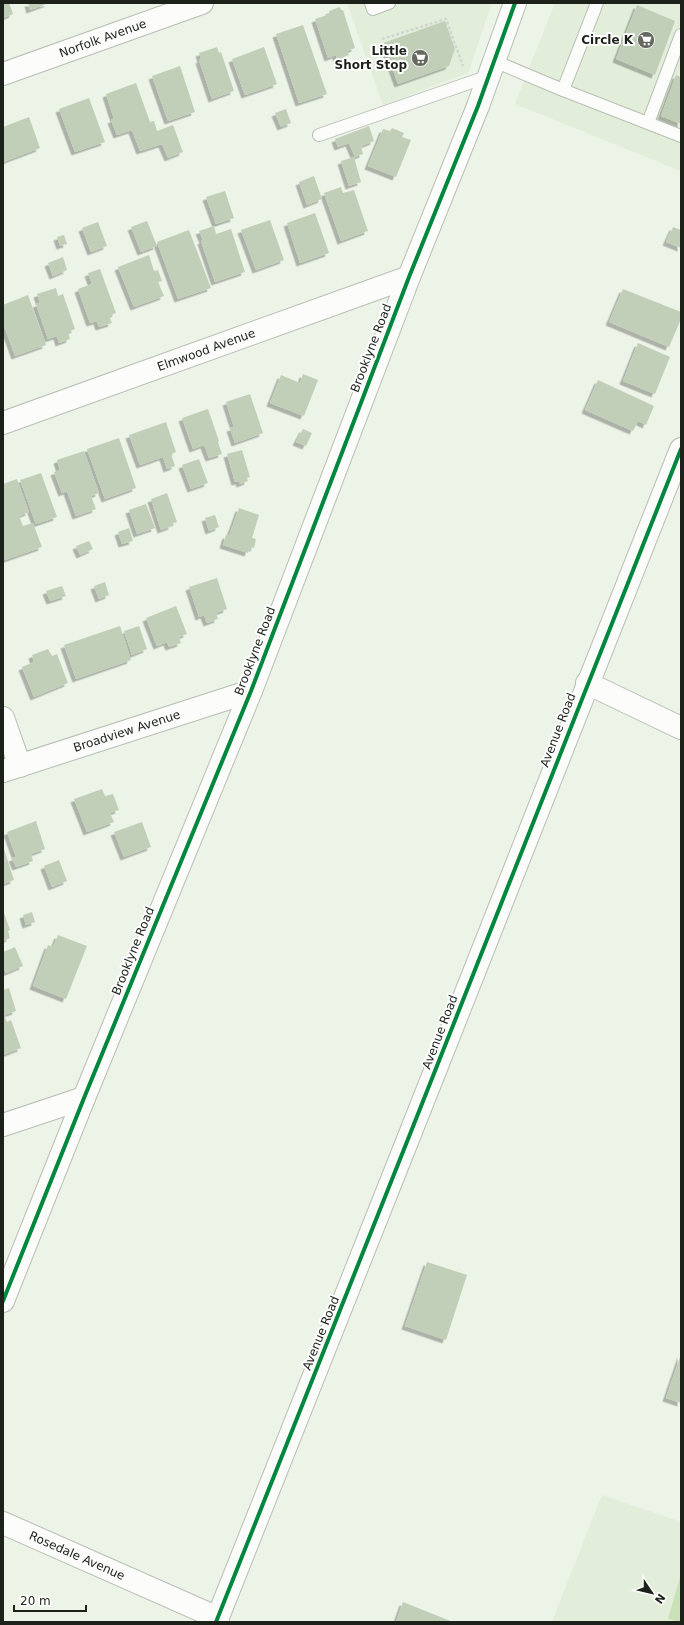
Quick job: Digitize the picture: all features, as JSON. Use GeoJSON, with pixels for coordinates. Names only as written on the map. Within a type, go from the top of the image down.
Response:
{"type":"FeatureCollection","features":[{"type":"Feature","properties":{"kind":"street","name":"Norfolk Avenue"},"geometry":{"type":"LineString","coordinates":[[3,74],[202,3]]}},
{"type":"Feature","properties":{"kind":"street","name":"Brooklyne Road"},"geometry":{"type":"LineString","coordinates":[[3,1301],[250,691],[491,69],[515,3]]}},
{"type":"Feature","properties":{"kind":"street","name":"Elmwood Avenue"},"geometry":{"type":"LineString","coordinates":[[3,423],[410,277]]}},
{"type":"Feature","properties":{"kind":"street","name":"Avenue Road"},"geometry":{"type":"LineString","coordinates":[[217,1620],[340,1313],[681,449]]}},
{"type":"Feature","properties":{"kind":"street"},"geometry":{"type":"LineString","coordinates":[[587,684],[681,728]]}},
{"type":"Feature","properties":{"kind":"street","name":"Broadview Avenue"},"geometry":{"type":"LineString","coordinates":[[12,769],[250,691]]}},
{"type":"Feature","properties":{"kind":"street"},"geometry":{"type":"LineString","coordinates":[[3,718],[12,769]]}},
{"type":"Feature","properties":{"kind":"street"},"geometry":{"type":"LineString","coordinates":[[3,1125],[84,1098]]}},
{"type":"Feature","properties":{"kind":"street","name":"Rosedale Avenue"},"geometry":{"type":"LineString","coordinates":[[3,1523],[217,1620]]}},
{"type":"Feature","properties":{"kind":"lane"},"geometry":{"type":"LineString","coordinates":[[371,3],[373,9],[389,3]]}},
{"type":"Feature","properties":{"kind":"lane"},"geometry":{"type":"LineString","coordinates":[[563,90],[597,3]]}},
{"type":"Feature","properties":{"kind":"lane"},"geometry":{"type":"LineString","coordinates":[[648,123],[681,35]]}},
{"type":"Feature","properties":{"kind":"lane"},"geometry":{"type":"LineString","coordinates":[[319,135],[491,69],[563,90],[681,136]]}},
{"type":"Feature","properties":{"kind":"path"},"geometry":{"type":"LineString","coordinates":[[382,39],[446,19],[463,66],[466,69]]}},
{"type":"Feature","properties":{"kind":"shaded area"},"geometry":{"type":"Polygon","coordinates":[[[347,3],[492,3],[468,73],[383,105],[347,3]]]}},
{"type":"Feature","properties":{"kind":"shaded area"},"geometry":{"type":"Polygon","coordinates":[[[555,3],[681,3],[681,171],[515,104],[555,3]]]}},
{"type":"Feature","properties":{"kind":"shaded area"},"geometry":{"type":"Polygon","coordinates":[[[602,1495],[681,1522],[681,1622],[552,1622],[602,1495]]]}},
{"type":"Feature","properties":{"kind":"green space"},"geometry":{"type":"Polygon","coordinates":[[[681,1574],[681,1622],[668,1619],[681,1574]]]}},
{"type":"Feature","properties":{"kind":"building"},"geometry":{"type":"Polygon","coordinates":[[[3,3],[9,3],[13,14],[3,18],[3,3]]]}},
{"type":"Feature","properties":{"kind":"building"},"geometry":{"type":"Polygon","coordinates":[[[28,3],[49,3],[30,10],[28,3]]]}},
{"type":"Feature","properties":{"kind":"building","name":"Circle K"},"geometry":{"type":"Polygon","coordinates":[[[637,5],[675,21],[655,75],[616,59],[637,5]]]}},
{"type":"Feature","properties":{"kind":"building"},"geometry":{"type":"Polygon","coordinates":[[[340,7],[341,10],[343,10],[355,48],[347,51],[349,55],[337,59],[336,55],[328,58],[315,19],[330,14],[329,11],[340,7]]]}},
{"type":"Feature","properties":{"kind":"building","name":"Little Short Stop"},"geometry":{"type":"Polygon","coordinates":[[[445,21],[455,49],[449,66],[398,84],[383,43],[445,21]]]}},
{"type":"Feature","properties":{"kind":"building"},"geometry":{"type":"Polygon","coordinates":[[[303,25],[327,94],[299,103],[276,34],[303,25]]]}},
{"type":"Feature","properties":{"kind":"building"},"geometry":{"type":"Polygon","coordinates":[[[217,47],[219,53],[221,52],[234,91],[212,99],[199,60],[201,59],[199,53],[217,47]]]}},
{"type":"Feature","properties":{"kind":"building"},"geometry":{"type":"Polygon","coordinates":[[[264,47],[277,84],[245,95],[232,59],[264,47]]]}},
{"type":"Feature","properties":{"kind":"building"},"geometry":{"type":"Polygon","coordinates":[[[180,66],[195,112],[168,121],[152,76],[180,66]]]}},
{"type":"Feature","properties":{"kind":"building"},"geometry":{"type":"Polygon","coordinates":[[[676,75],[681,77],[681,124],[661,116],[676,75]]]}},
{"type":"Feature","properties":{"kind":"building"},"geometry":{"type":"Polygon","coordinates":[[[136,83],[150,122],[154,121],[157,131],[173,125],[183,152],[168,158],[162,144],[140,151],[132,130],[117,135],[111,120],[114,119],[106,94],[136,83]]]}},
{"type":"Feature","properties":{"kind":"building"},"geometry":{"type":"Polygon","coordinates":[[[89,98],[105,142],[75,152],[59,109],[89,98]]]}},
{"type":"Feature","properties":{"kind":"building"},"geometry":{"type":"Polygon","coordinates":[[[286,109],[291,123],[281,127],[275,113],[286,109]]]}},
{"type":"Feature","properties":{"kind":"building"},"geometry":{"type":"Polygon","coordinates":[[[29,117],[40,148],[3,162],[3,127],[29,117]]]}},
{"type":"Feature","properties":{"kind":"building"},"geometry":{"type":"Polygon","coordinates":[[[369,126],[374,141],[361,146],[363,154],[355,157],[349,143],[338,147],[335,139],[369,126]]]}},
{"type":"Feature","properties":{"kind":"building"},"geometry":{"type":"Polygon","coordinates":[[[392,128],[404,133],[402,137],[411,140],[396,177],[368,166],[383,129],[390,131],[392,128]]]}},
{"type":"Feature","properties":{"kind":"building"},"geometry":{"type":"Polygon","coordinates":[[[354,157],[361,182],[349,186],[341,161],[354,157]]]}},
{"type":"Feature","properties":{"kind":"building"},"geometry":{"type":"Polygon","coordinates":[[[314,176],[322,199],[307,205],[299,182],[314,176]]]}},
{"type":"Feature","properties":{"kind":"building"},"geometry":{"type":"Polygon","coordinates":[[[341,187],[343,193],[354,190],[368,231],[341,241],[324,193],[341,187]]]}},
{"type":"Feature","properties":{"kind":"building"},"geometry":{"type":"Polygon","coordinates":[[[225,191],[234,218],[216,224],[206,197],[225,191]]]}},
{"type":"Feature","properties":{"kind":"building"},"geometry":{"type":"Polygon","coordinates":[[[315,213],[329,253],[300,263],[287,223],[315,213]]]}},
{"type":"Feature","properties":{"kind":"building"},"geometry":{"type":"Polygon","coordinates":[[[270,220],[284,260],[256,270],[241,230],[270,220]]]}},
{"type":"Feature","properties":{"kind":"building"},"geometry":{"type":"Polygon","coordinates":[[[147,221],[157,246],[141,252],[131,227],[147,221]]]}},
{"type":"Feature","properties":{"kind":"building"},"geometry":{"type":"Polygon","coordinates":[[[98,222],[107,246],[91,252],[82,228],[98,222]]]}},
{"type":"Feature","properties":{"kind":"building"},"geometry":{"type":"Polygon","coordinates":[[[214,226],[216,234],[231,229],[245,272],[215,282],[199,231],[214,226]]]}},
{"type":"Feature","properties":{"kind":"building"},"geometry":{"type":"Polygon","coordinates":[[[673,227],[681,230],[681,248],[666,242],[673,227]]]}},
{"type":"Feature","properties":{"kind":"building"},"geometry":{"type":"Polygon","coordinates":[[[189,230],[211,288],[178,299],[157,242],[189,230]]]}},
{"type":"Feature","properties":{"kind":"building"},"geometry":{"type":"Polygon","coordinates":[[[64,235],[67,244],[60,246],[57,237],[64,235]]]}},
{"type":"Feature","properties":{"kind":"building"},"geometry":{"type":"Polygon","coordinates":[[[149,255],[154,271],[158,270],[162,281],[158,282],[164,296],[134,307],[118,267],[149,255]]]}},
{"type":"Feature","properties":{"kind":"building"},"geometry":{"type":"Polygon","coordinates":[[[63,257],[67,270],[53,276],[48,263],[63,257]]]}},
{"type":"Feature","properties":{"kind":"building"},"geometry":{"type":"Polygon","coordinates":[[[100,269],[116,313],[109,316],[112,323],[99,327],[97,321],[90,323],[78,289],[92,284],[88,273],[100,269]]]}},
{"type":"Feature","properties":{"kind":"building"},"geometry":{"type":"Polygon","coordinates":[[[56,288],[58,296],[63,294],[75,329],[68,332],[70,339],[59,343],[57,336],[48,339],[36,304],[40,303],[37,294],[56,288]]]}},
{"type":"Feature","properties":{"kind":"building"},"geometry":{"type":"Polygon","coordinates":[[[623,289],[681,312],[681,319],[669,347],[609,322],[623,289]]]}},
{"type":"Feature","properties":{"kind":"building"},"geometry":{"type":"Polygon","coordinates":[[[28,295],[46,345],[15,356],[3,323],[3,305],[28,295]]]}},
{"type":"Feature","properties":{"kind":"building"},"geometry":{"type":"Polygon","coordinates":[[[638,343],[670,357],[655,394],[623,381],[638,343]]]}},
{"type":"Feature","properties":{"kind":"building"},"geometry":{"type":"Polygon","coordinates":[[[303,374],[318,380],[304,416],[270,403],[281,375],[300,383],[303,374]]]}},
{"type":"Feature","properties":{"kind":"building"},"geometry":{"type":"Polygon","coordinates":[[[598,380],[654,406],[646,425],[638,421],[633,431],[585,410],[598,380]]]}},
{"type":"Feature","properties":{"kind":"building"},"geometry":{"type":"Polygon","coordinates":[[[250,394],[263,433],[235,443],[230,428],[234,427],[226,402],[250,394]]]}},
{"type":"Feature","properties":{"kind":"building"},"geometry":{"type":"Polygon","coordinates":[[[208,409],[222,454],[209,458],[204,445],[193,449],[182,418],[208,409]]]}},
{"type":"Feature","properties":{"kind":"building"},"geometry":{"type":"Polygon","coordinates":[[[166,422],[176,452],[171,454],[175,466],[167,469],[163,457],[140,465],[129,435],[166,422]]]}},
{"type":"Feature","properties":{"kind":"building"},"geometry":{"type":"Polygon","coordinates":[[[303,429],[312,433],[306,446],[296,442],[303,429]]]}},
{"type":"Feature","properties":{"kind":"building"},"geometry":{"type":"Polygon","coordinates":[[[119,438],[136,488],[105,499],[87,449],[119,438]]]}},
{"type":"Feature","properties":{"kind":"building"},"geometry":{"type":"Polygon","coordinates":[[[242,450],[250,477],[247,478],[248,481],[240,484],[239,481],[235,482],[227,454],[242,450]]]}},
{"type":"Feature","properties":{"kind":"building"},"geometry":{"type":"Polygon","coordinates":[[[84,451],[99,493],[91,496],[96,509],[76,516],[67,491],[62,493],[54,472],[60,470],[57,460],[84,451]]]}},
{"type":"Feature","properties":{"kind":"building"},"geometry":{"type":"Polygon","coordinates":[[[199,459],[208,483],[191,489],[182,465],[199,459]]]}},
{"type":"Feature","properties":{"kind":"building"},"geometry":{"type":"Polygon","coordinates":[[[41,473],[57,517],[36,524],[20,480],[41,473]]]}},
{"type":"Feature","properties":{"kind":"building"},"geometry":{"type":"Polygon","coordinates":[[[17,479],[29,512],[19,516],[23,526],[33,523],[42,547],[5,560],[3,556],[3,484],[17,479]]]}},
{"type":"Feature","properties":{"kind":"building"},"geometry":{"type":"Polygon","coordinates":[[[167,493],[177,522],[171,524],[172,526],[161,530],[151,499],[167,493]]]}},
{"type":"Feature","properties":{"kind":"building"},"geometry":{"type":"Polygon","coordinates":[[[146,504],[155,528],[137,534],[129,510],[146,504]]]}},
{"type":"Feature","properties":{"kind":"building"},"geometry":{"type":"Polygon","coordinates":[[[239,508],[259,515],[252,538],[256,539],[254,548],[250,547],[248,553],[223,545],[226,535],[229,536],[239,508]]]}},
{"type":"Feature","properties":{"kind":"building"},"geometry":{"type":"Polygon","coordinates":[[[215,515],[219,527],[209,531],[205,518],[215,515]]]}},
{"type":"Feature","properties":{"kind":"building"},"geometry":{"type":"Polygon","coordinates":[[[129,528],[133,541],[122,544],[118,532],[129,528]]]}},
{"type":"Feature","properties":{"kind":"building"},"geometry":{"type":"Polygon","coordinates":[[[89,541],[93,549],[80,555],[76,546],[89,541]]]}},
{"type":"Feature","properties":{"kind":"building"},"geometry":{"type":"Polygon","coordinates":[[[217,578],[227,609],[216,613],[218,619],[207,623],[204,615],[199,617],[189,587],[217,578]]]}},
{"type":"Feature","properties":{"kind":"building"},"geometry":{"type":"Polygon","coordinates":[[[105,582],[109,595],[99,599],[94,586],[105,582]]]}},
{"type":"Feature","properties":{"kind":"building"},"geometry":{"type":"Polygon","coordinates":[[[62,586],[66,596],[50,601],[46,591],[62,586]]]}},
{"type":"Feature","properties":{"kind":"building"},"geometry":{"type":"Polygon","coordinates":[[[176,606],[187,634],[179,637],[181,643],[169,647],[167,642],[157,646],[146,618],[176,606]]]}},
{"type":"Feature","properties":{"kind":"building"},"geometry":{"type":"Polygon","coordinates":[[[120,626],[131,660],[76,679],[64,645],[120,626]]]}},
{"type":"Feature","properties":{"kind":"building"},"geometry":{"type":"Polygon","coordinates":[[[139,626],[147,649],[132,655],[124,631],[139,626]]]}},
{"type":"Feature","properties":{"kind":"building"},"geometry":{"type":"Polygon","coordinates":[[[48,649],[52,656],[57,654],[68,683],[34,697],[22,667],[34,662],[32,655],[48,649]]]}},
{"type":"Feature","properties":{"kind":"building"},"geometry":{"type":"Polygon","coordinates":[[[102,789],[105,796],[113,794],[119,810],[110,813],[114,822],[87,832],[74,799],[102,789]]]}},
{"type":"Feature","properties":{"kind":"building"},"geometry":{"type":"Polygon","coordinates":[[[36,821],[45,849],[31,854],[33,861],[16,867],[12,858],[16,857],[7,832],[36,821]]]}},
{"type":"Feature","properties":{"kind":"building"},"geometry":{"type":"Polygon","coordinates":[[[142,822],[151,847],[124,857],[114,832],[142,822]]]}},
{"type":"Feature","properties":{"kind":"building"},"geometry":{"type":"Polygon","coordinates":[[[3,846],[14,880],[3,884],[3,846]]]}},
{"type":"Feature","properties":{"kind":"building"},"geometry":{"type":"Polygon","coordinates":[[[59,860],[67,881],[52,887],[44,866],[59,860]]]}},
{"type":"Feature","properties":{"kind":"building"},"geometry":{"type":"Polygon","coordinates":[[[3,910],[10,930],[8,931],[10,938],[3,941],[3,910]]]}},
{"type":"Feature","properties":{"kind":"building"},"geometry":{"type":"Polygon","coordinates":[[[32,912],[35,922],[26,925],[23,915],[32,912]]]}},
{"type":"Feature","properties":{"kind":"building"},"geometry":{"type":"Polygon","coordinates":[[[58,935],[87,946],[66,999],[33,986],[48,945],[53,947],[58,935]]]}},
{"type":"Feature","properties":{"kind":"building"},"geometry":{"type":"Polygon","coordinates":[[[15,947],[23,966],[6,973],[3,966],[3,952],[15,947]]]}},
{"type":"Feature","properties":{"kind":"building"},"geometry":{"type":"Polygon","coordinates":[[[9,988],[16,1011],[4,1015],[7,1022],[11,1020],[21,1048],[3,1055],[3,990],[9,988]]]}},
{"type":"Feature","properties":{"kind":"building"},"geometry":{"type":"Polygon","coordinates":[[[427,1262],[467,1275],[446,1340],[405,1326],[427,1262]]]}},
{"type":"Feature","properties":{"kind":"building"},"geometry":{"type":"Polygon","coordinates":[[[681,1354],[681,1403],[666,1398],[681,1354]]]}},
{"type":"Feature","properties":{"kind":"building"},"geometry":{"type":"Polygon","coordinates":[[[403,1602],[453,1622],[396,1622],[403,1602]]]}},
{"type":"Feature","properties":{"kind":"cycle path"},"geometry":{"type":"LineString","coordinates":[[3,1301],[84,1098],[251,691],[409,277],[478,106],[515,3]]}},
{"type":"Feature","properties":{"kind":"cycle path"},"geometry":{"type":"LineString","coordinates":[[216,1622],[681,449]]}},
{"type":"Feature","properties":{"kind":"place","name":"Circle K"},"geometry":{"type":"Point","coordinates":[646,40]}},
{"type":"Feature","properties":{"kind":"place","name":"Little Short Stop"},"geometry":{"type":"Point","coordinates":[420,58]}}]}
